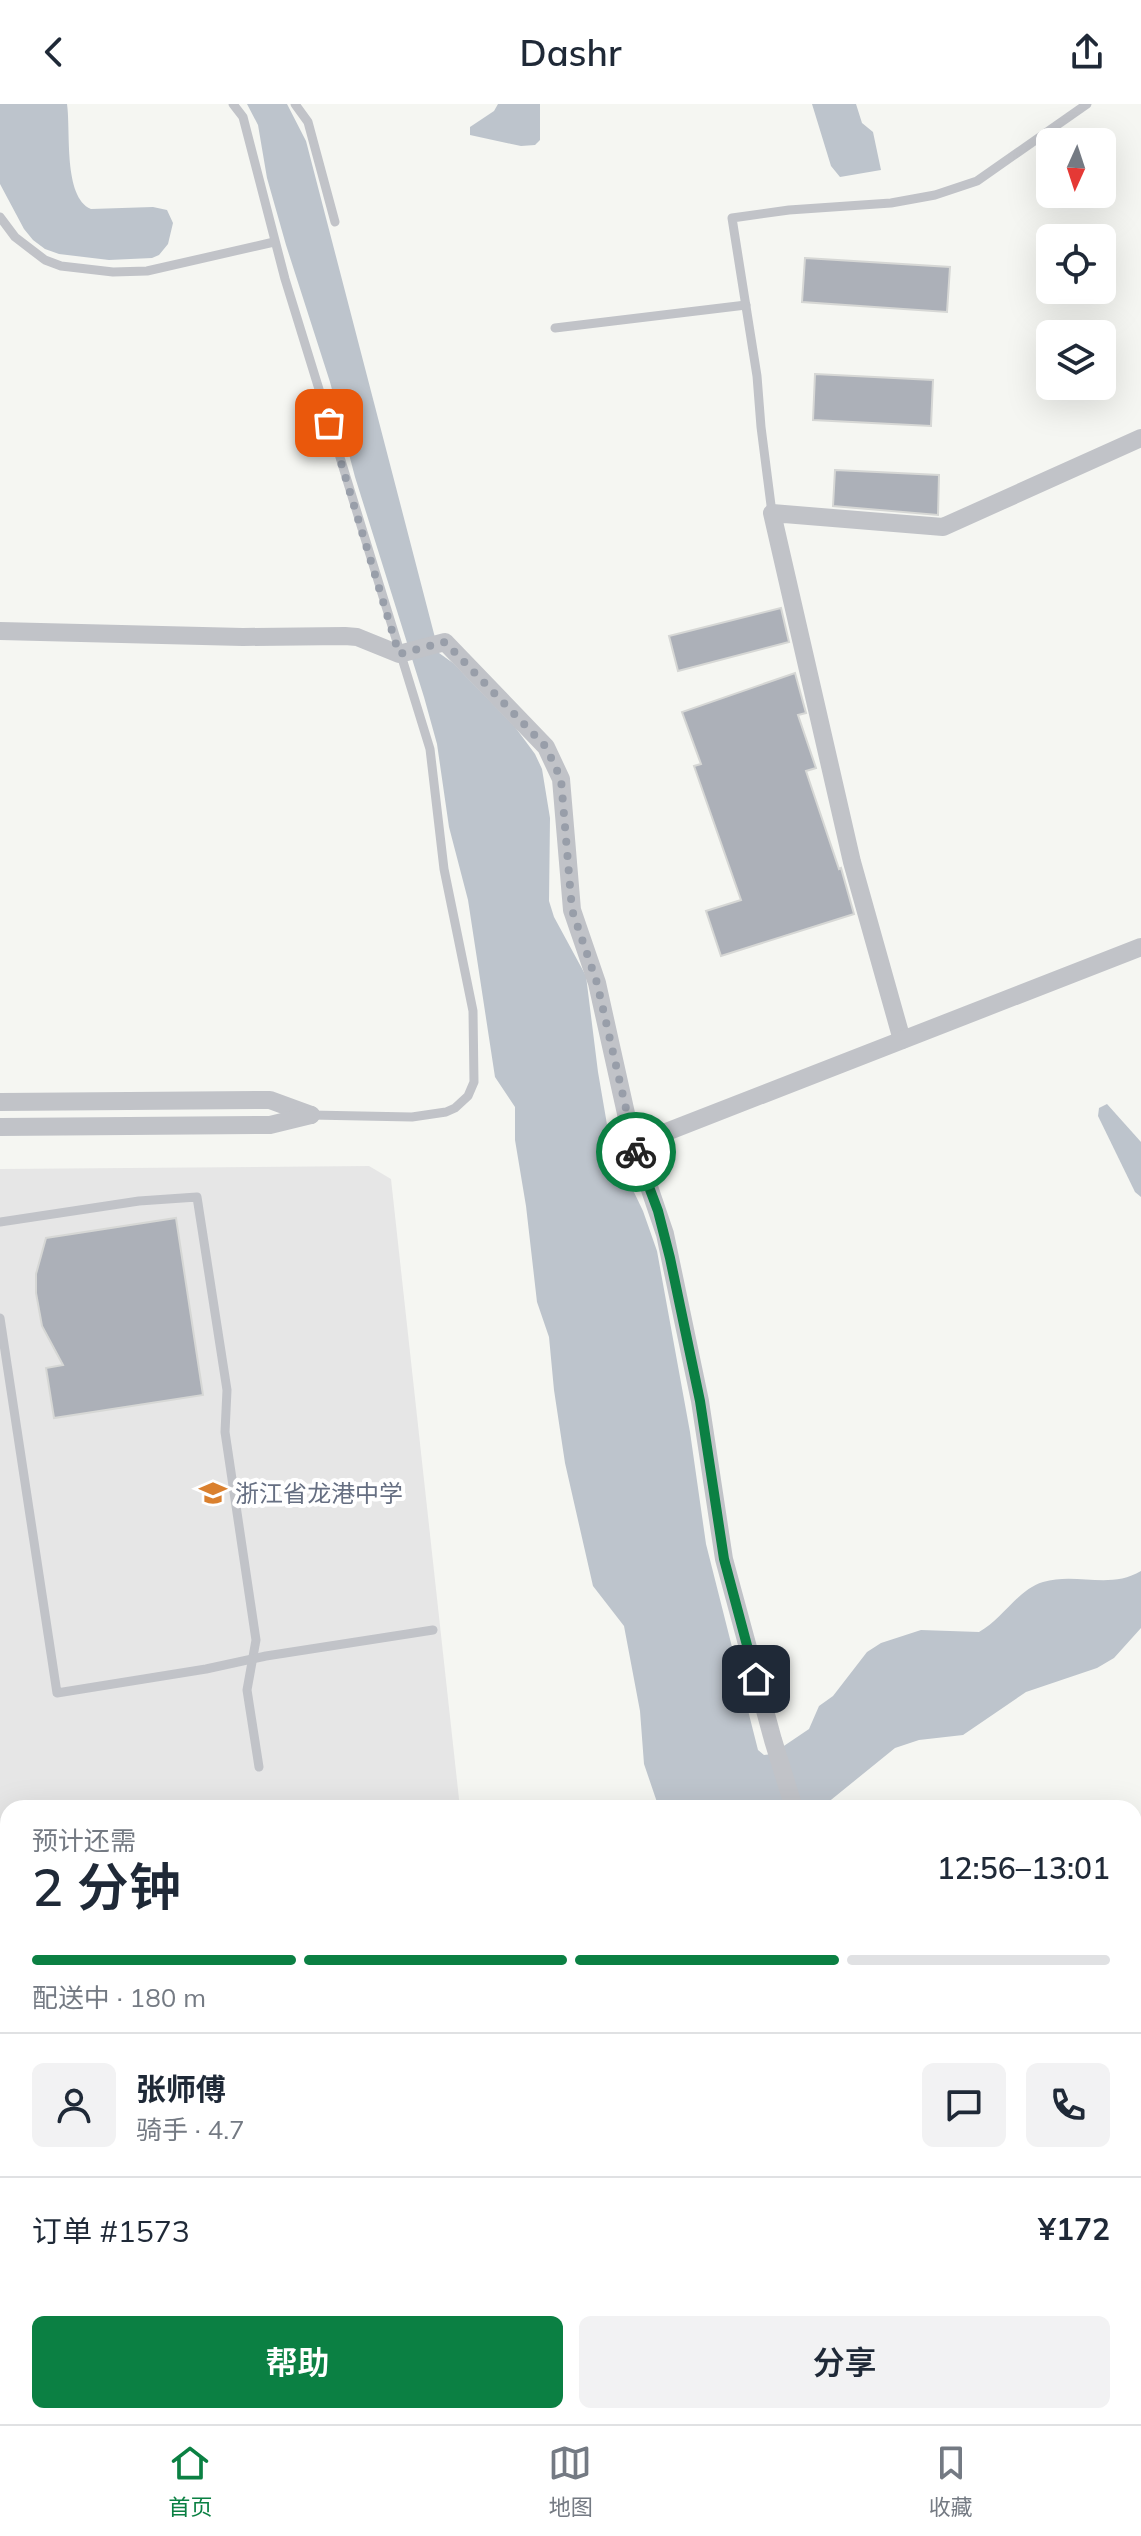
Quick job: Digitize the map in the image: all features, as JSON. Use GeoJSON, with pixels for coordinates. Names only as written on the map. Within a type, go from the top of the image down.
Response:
{"type":"FeatureCollection","features":[{"type":"Feature","properties":{"kind":"street"},"geometry":{"type":"LineString","coordinates":[[902,1040],[852,862],[772,513],[943,527],[1141,438]]}},
{"type":"Feature","properties":{"kind":"street"},"geometry":{"type":"LineString","coordinates":[[0,631],[243,637],[345,636],[357,637],[399,654],[445,642],[546,747],[556,765],[562,786],[572,910],[597,983],[633,1145],[658,1211],[670,1258],[700,1401],[724,1559],[792,1800]]}},
{"type":"Feature","properties":{"kind":"street"},"geometry":{"type":"LineString","coordinates":[[633,1145],[1141,947]]}},
{"type":"Feature","properties":{"kind":"street"},"geometry":{"type":"LineString","coordinates":[[0,1102],[270,1100],[311,1115]]}},
{"type":"Feature","properties":{"kind":"street"},"geometry":{"type":"LineString","coordinates":[[0,1127],[270,1125],[311,1115]]}},
{"type":"Feature","properties":{"kind":"lane"},"geometry":{"type":"LineString","coordinates":[[233,104],[243,117],[274,242],[430,749],[444,869],[473,1011],[474,1082],[462,1103],[446,1112],[412,1117],[311,1115]]}},
{"type":"Feature","properties":{"kind":"lane"},"geometry":{"type":"LineString","coordinates":[[295,104],[308,122],[335,222]]}},
{"type":"Feature","properties":{"kind":"lane"},"geometry":{"type":"LineString","coordinates":[[772,513],[757,376],[732,218],[789,210],[891,203],[956,189],[977,181],[1087,104]]}},
{"type":"Feature","properties":{"kind":"lane"},"geometry":{"type":"LineString","coordinates":[[0,217],[15,237],[45,260],[61,266],[113,272],[147,271],[274,242]]}},
{"type":"Feature","properties":{"kind":"lane"},"geometry":{"type":"LineString","coordinates":[[555,328],[746,305]]}},
{"type":"Feature","properties":{"kind":"lane"},"geometry":{"type":"LineString","coordinates":[[0,1222],[139,1201],[197,1197],[227,1390],[225,1432],[256,1640],[247,1690],[259,1767]]}},
{"type":"Feature","properties":{"kind":"lane"},"geometry":{"type":"LineString","coordinates":[[0,1318],[57,1693],[433,1630]]}},
{"type":"Feature","properties":{"kind":"shaded area"},"geometry":{"type":"Polygon","coordinates":[[[0,104],[67,104],[72,178],[82,202],[91,209],[153,207],[167,210],[173,223],[168,244],[159,255],[109,260],[59,254],[33,240],[0,184],[0,104]]]}},
{"type":"Feature","properties":{"kind":"shaded area"},"geometry":{"type":"Polygon","coordinates":[[[247,104],[287,104],[306,141],[439,653],[453,663],[515,727],[542,769],[550,818],[549,901],[554,917],[586,976],[610,1142],[643,1211],[657,1251],[690,1432],[706,1544],[758,1750],[764,1755],[772,1754],[809,1729],[819,1706],[833,1696],[867,1652],[881,1643],[921,1630],[979,1632],[1025,1591],[1043,1582],[1056,1579],[1117,1579],[1141,1571],[1141,1628],[1114,1658],[1097,1668],[1026,1692],[963,1735],[919,1740],[895,1748],[831,1800],[656,1800],[644,1764],[640,1711],[624,1626],[593,1586],[565,1463],[549,1337],[537,1302],[515,1140],[515,1107],[495,1077],[468,900],[449,827],[437,744],[355,477],[330,382],[286,245],[267,178],[258,125],[247,104]]]}},
{"type":"Feature","properties":{"kind":"shaded area"},"geometry":{"type":"Polygon","coordinates":[[[498,104],[540,104],[540,140],[535,145],[521,146],[470,135],[470,127],[494,111],[498,104]]]}},
{"type":"Feature","properties":{"kind":"shaded area"},"geometry":{"type":"Polygon","coordinates":[[[812,104],[856,104],[862,123],[873,132],[881,170],[840,177],[831,166],[812,104]]]}},
{"type":"Feature","properties":{"kind":"shaded area"},"geometry":{"type":"Polygon","coordinates":[[[1107,1104],[1141,1142],[1141,1197],[1135,1192],[1098,1116],[1099,1108],[1107,1104]]]}},
{"type":"Feature","properties":{"kind":"shaded area","name":"浙江省龙港中学"},"geometry":{"type":"Polygon","coordinates":[[[369,1166],[391,1179],[459,1800],[0,1800],[0,1169],[369,1166]]]}},
{"type":"Feature","properties":{"kind":"building"},"geometry":{"type":"Polygon","coordinates":[[[805,258],[950,267],[947,312],[802,302],[805,258]]]}},
{"type":"Feature","properties":{"kind":"building"},"geometry":{"type":"Polygon","coordinates":[[[815,374],[933,380],[931,426],[813,420],[815,374]]]}},
{"type":"Feature","properties":{"kind":"building"},"geometry":{"type":"Polygon","coordinates":[[[835,470],[939,475],[938,515],[833,506],[835,470]]]}},
{"type":"Feature","properties":{"kind":"building"},"geometry":{"type":"Polygon","coordinates":[[[781,608],[789,642],[678,671],[669,636],[781,608]]]}},
{"type":"Feature","properties":{"kind":"building"},"geometry":{"type":"Polygon","coordinates":[[[795,673],[806,713],[798,715],[816,768],[806,771],[854,914],[721,956],[706,911],[741,900],[694,766],[701,764],[682,712],[795,673]]]}},
{"type":"Feature","properties":{"kind":"building"},"geometry":{"type":"Polygon","coordinates":[[[176,1218],[203,1395],[54,1418],[46,1368],[63,1365],[42,1326],[36,1293],[36,1274],[46,1238],[176,1218]]]}},
{"type":"Feature","properties":{"kind":"way so far"},"geometry":{"type":"LineString","coordinates":[[329,423],[399,654],[445,642],[546,747],[556,765],[562,786],[572,910],[590,956],[636,1152]]}},
{"type":"Feature","properties":{"kind":"place","name":"浙江省龙港中学"},"geometry":{"type":"Point","coordinates":[213,1493]}},
{"type":"Feature","properties":{"kind":"route"},"geometry":{"type":"LineString","coordinates":[[636,1152],[658,1211],[670,1258],[700,1401],[724,1559],[756,1679]]}}]}
